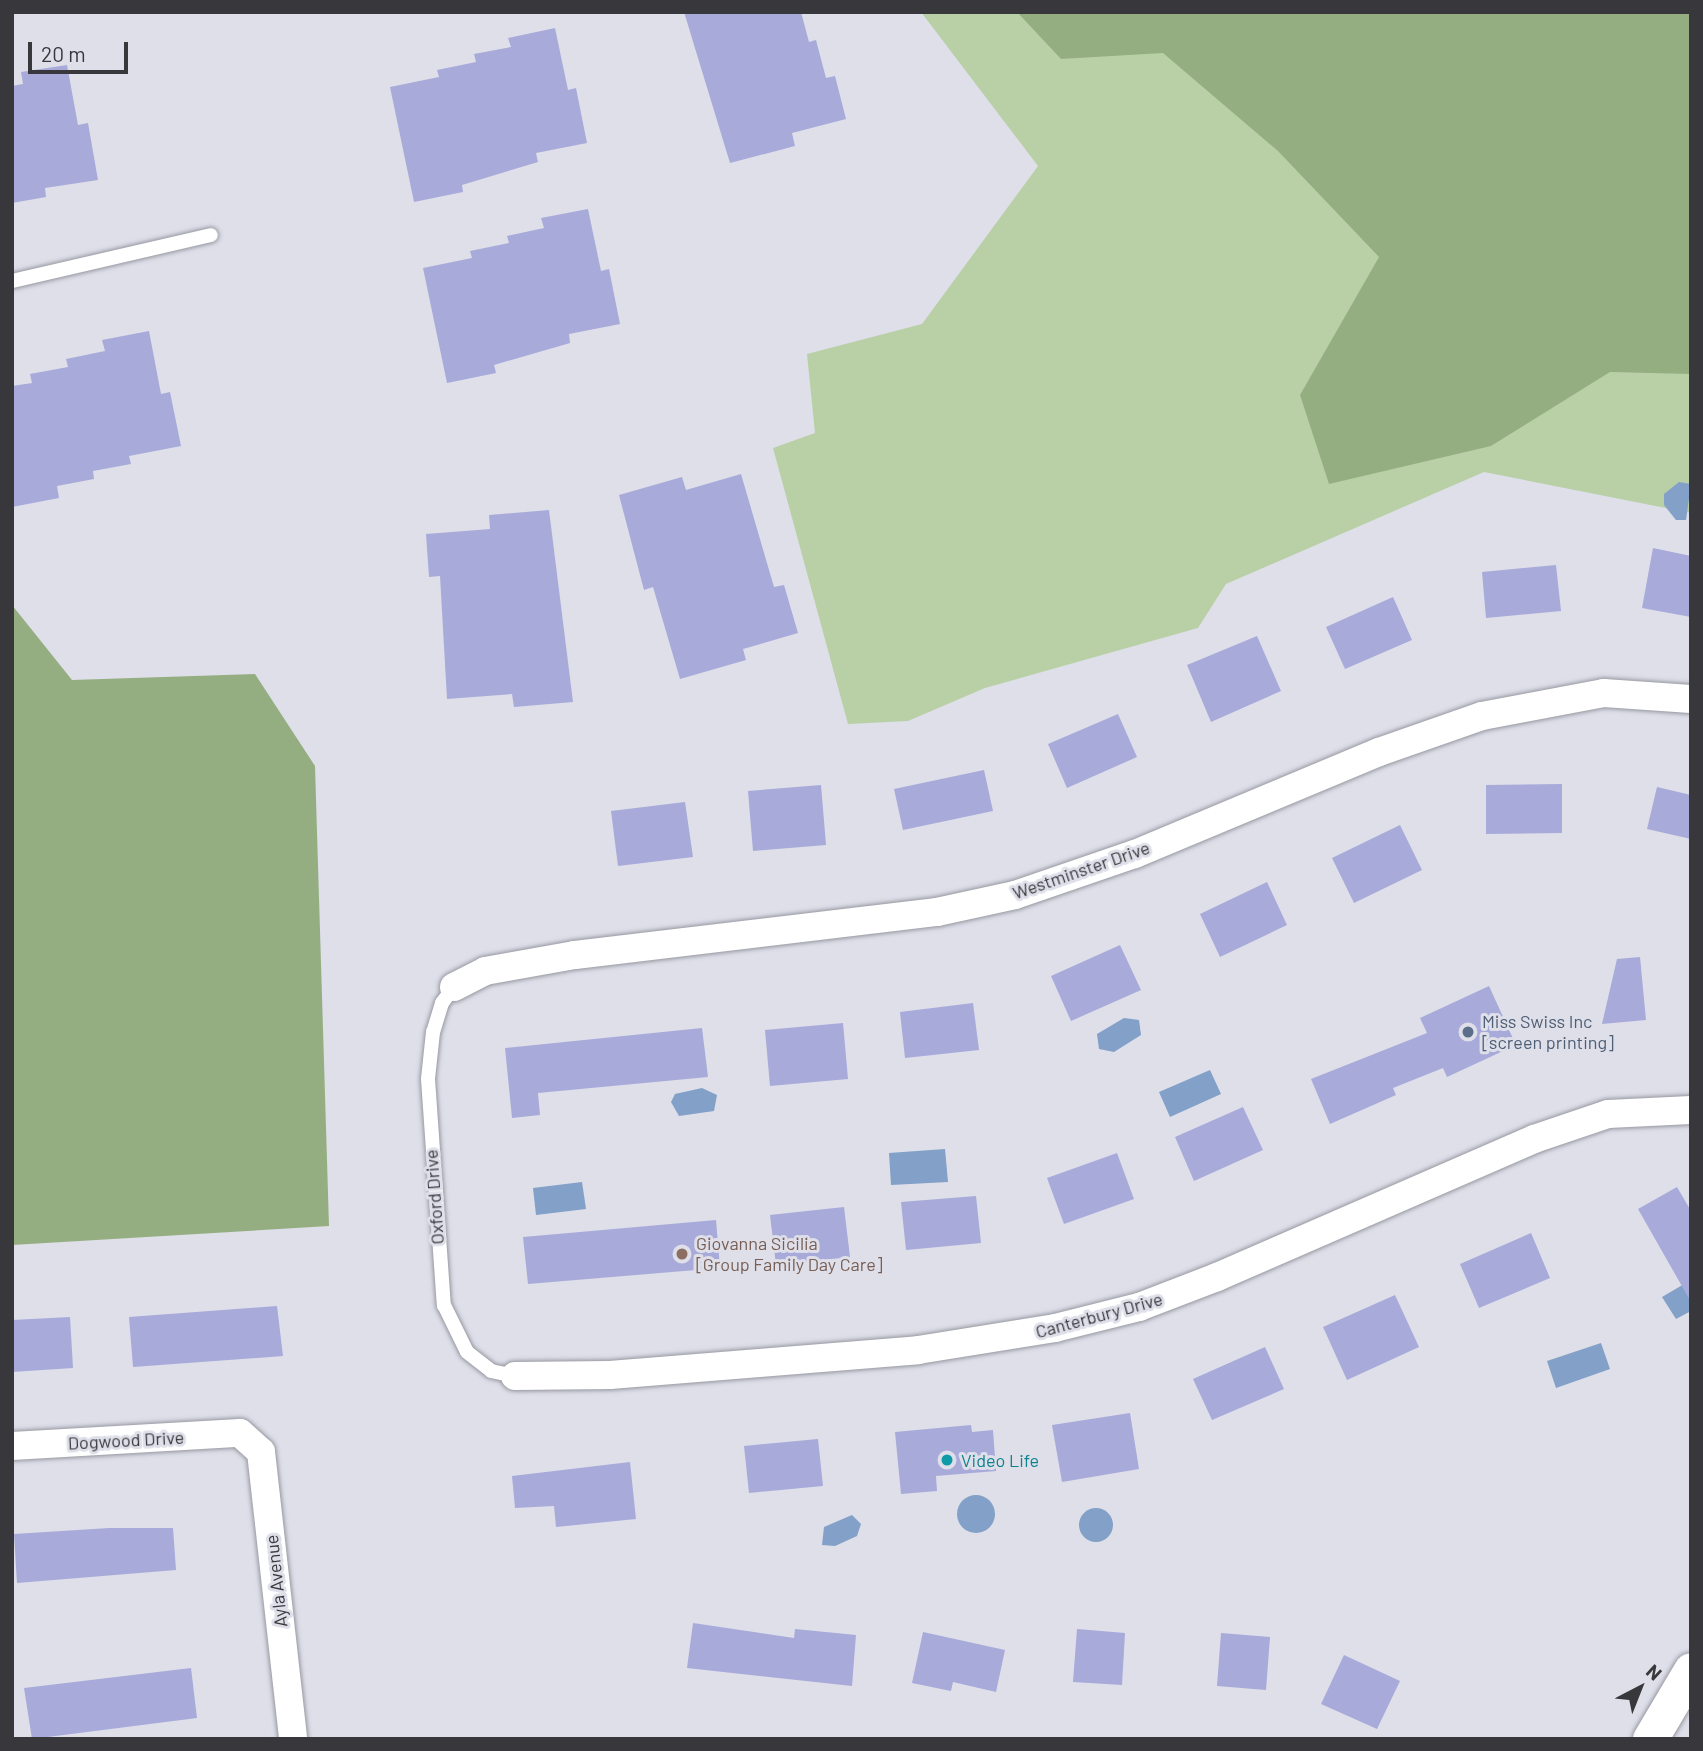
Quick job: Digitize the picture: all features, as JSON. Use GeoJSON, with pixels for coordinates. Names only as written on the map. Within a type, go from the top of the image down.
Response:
{"type":"FeatureCollection","features":[{"type":"Feature","properties":{"kind":"street","name":"Westminster Drive"},"geometry":{"type":"LineString","coordinates":[[454,987],[485,971],[575,954],[923,914],[1014,895],[1135,854],[1379,752],[1482,716],[1604,692],[1691,699]]}},
{"type":"Feature","properties":{"kind":"street","name":"Canterbury Drive"},"geometry":{"type":"LineString","coordinates":[[515,1376],[597,1375],[918,1350],[1055,1328],[1139,1307],[1217,1277],[1534,1139],[1608,1114],[1691,1110]]}},
{"type":"Feature","properties":{"kind":"street","name":"Dogwood Drive"},"geometry":{"type":"LineString","coordinates":[[12,1446],[240,1433]]}},
{"type":"Feature","properties":{"kind":"street","name":"Ayla Avenue"},"geometry":{"type":"LineString","coordinates":[[240,1433],[261,1452],[293,1739]]}},
{"type":"Feature","properties":{"kind":"street"},"geometry":{"type":"LineString","coordinates":[[1650,1739],[1691,1670]]}},
{"type":"Feature","properties":{"kind":"lane"},"geometry":{"type":"LineString","coordinates":[[12,281],[211,235]]}},
{"type":"Feature","properties":{"kind":"lane","name":"Oxford Drive"},"geometry":{"type":"LineString","coordinates":[[454,987],[442,1003],[433,1032],[428,1079],[444,1305],[467,1352],[491,1371],[515,1376]]}},
{"type":"Feature","properties":{"kind":"green space"},"geometry":{"type":"Polygon","coordinates":[[[921,12],[1691,12],[1691,513],[1484,472],[1226,584],[1198,628],[985,688],[908,721],[848,724],[773,448],[815,433],[807,354],[922,324],[1038,166],[921,12]]]}},
{"type":"Feature","properties":{"kind":"green space"},"geometry":{"type":"Polygon","coordinates":[[[1017,12],[1691,12],[1691,374],[1610,372],[1491,446],[1329,484],[1300,395],[1379,257],[1278,151],[1163,53],[1061,59],[1017,12]]]}},
{"type":"Feature","properties":{"kind":"green space"},"geometry":{"type":"Polygon","coordinates":[[[12,605],[72,680],[255,674],[315,766],[329,1226],[12,1245],[12,605]]]}},
{"type":"Feature","properties":{"kind":"water"},"geometry":{"type":"Polygon","coordinates":[[[1679,482],[1691,484],[1686,520],[1676,520],[1664,505],[1664,494],[1679,482]]]}},
{"type":"Feature","properties":{"kind":"water"},"geometry":{"type":"Polygon","coordinates":[[[1124,1018],[1139,1020],[1141,1035],[1114,1052],[1099,1049],[1097,1034],[1124,1018]]]}},
{"type":"Feature","properties":{"kind":"water"},"geometry":{"type":"Polygon","coordinates":[[[1210,1070],[1221,1094],[1170,1117],[1159,1092],[1210,1070]]]}},
{"type":"Feature","properties":{"kind":"water"},"geometry":{"type":"Polygon","coordinates":[[[702,1088],[717,1095],[714,1111],[679,1116],[671,1102],[675,1094],[702,1088]]]}},
{"type":"Feature","properties":{"kind":"water"},"geometry":{"type":"Polygon","coordinates":[[[945,1149],[948,1182],[891,1185],[889,1153],[945,1149]]]}},
{"type":"Feature","properties":{"kind":"water"},"geometry":{"type":"Polygon","coordinates":[[[582,1182],[586,1209],[536,1215],[533,1188],[582,1182]]]}},
{"type":"Feature","properties":{"kind":"water"},"geometry":{"type":"Polygon","coordinates":[[[1691,1280],[1691,1311],[1676,1319],[1662,1297],[1691,1280]]]}},
{"type":"Feature","properties":{"kind":"water"},"geometry":{"type":"Polygon","coordinates":[[[1601,1343],[1610,1369],[1556,1388],[1547,1361],[1601,1343]]]}},
{"type":"Feature","properties":{"kind":"water"},"geometry":{"type":"Polygon","coordinates":[[[976,1495],[989,1501],[995,1514],[989,1527],[976,1533],[963,1527],[957,1514],[963,1501],[976,1495]]]}},
{"type":"Feature","properties":{"kind":"water"},"geometry":{"type":"Polygon","coordinates":[[[1096,1508],[1108,1513],[1113,1525],[1108,1537],[1096,1542],[1084,1537],[1079,1525],[1084,1513],[1096,1508]]]}},
{"type":"Feature","properties":{"kind":"water"},"geometry":{"type":"Polygon","coordinates":[[[852,1515],[861,1524],[857,1536],[835,1546],[822,1545],[824,1527],[852,1515]]]}},
{"type":"Feature","properties":{"kind":"building"},"geometry":{"type":"Polygon","coordinates":[[[684,12],[801,12],[809,42],[816,40],[826,78],[835,76],[846,119],[792,133],[795,146],[730,163],[684,12]]]}},
{"type":"Feature","properties":{"kind":"building"},"geometry":{"type":"Polygon","coordinates":[[[555,28],[568,90],[576,88],[587,143],[536,153],[538,162],[462,185],[463,192],[414,202],[390,87],[439,77],[437,70],[476,62],[474,54],[511,47],[508,38],[555,28]]]}},
{"type":"Feature","properties":{"kind":"building"},"geometry":{"type":"Polygon","coordinates":[[[67,65],[78,125],[88,123],[98,180],[45,188],[46,197],[12,203],[12,86],[23,84],[21,72],[67,65]]]}},
{"type":"Feature","properties":{"kind":"building"},"geometry":{"type":"Polygon","coordinates":[[[588,209],[601,271],[609,269],[620,324],[569,334],[570,343],[494,365],[496,373],[447,383],[423,268],[472,258],[470,251],[509,243],[507,236],[544,228],[541,218],[588,209]]]}},
{"type":"Feature","properties":{"kind":"building"},"geometry":{"type":"Polygon","coordinates":[[[149,331],[161,394],[170,392],[181,446],[129,456],[131,464],[93,471],[94,479],[57,486],[59,498],[12,507],[12,386],[32,383],[30,374],[68,367],[66,359],[105,351],[102,340],[149,331]]]}},
{"type":"Feature","properties":{"kind":"building"},"geometry":{"type":"Polygon","coordinates":[[[741,474],[774,587],[784,585],[798,633],[743,649],[746,660],[680,679],[653,587],[644,590],[619,495],[682,477],[686,490],[741,474]]]}},
{"type":"Feature","properties":{"kind":"building"},"geometry":{"type":"Polygon","coordinates":[[[549,510],[573,702],[514,707],[512,694],[447,699],[440,576],[429,577],[426,534],[490,529],[489,515],[549,510]]]}},
{"type":"Feature","properties":{"kind":"building"},"geometry":{"type":"Polygon","coordinates":[[[1653,548],[1691,556],[1691,617],[1642,608],[1653,548]]]}},
{"type":"Feature","properties":{"kind":"building"},"geometry":{"type":"Polygon","coordinates":[[[1556,565],[1561,611],[1486,618],[1482,572],[1556,565]]]}},
{"type":"Feature","properties":{"kind":"building"},"geometry":{"type":"Polygon","coordinates":[[[1393,597],[1412,640],[1345,669],[1326,627],[1393,597]]]}},
{"type":"Feature","properties":{"kind":"building"},"geometry":{"type":"Polygon","coordinates":[[[1257,636],[1281,691],[1211,722],[1187,665],[1257,636]]]}},
{"type":"Feature","properties":{"kind":"building"},"geometry":{"type":"Polygon","coordinates":[[[1118,714],[1137,757],[1067,788],[1048,744],[1118,714]]]}},
{"type":"Feature","properties":{"kind":"building"},"geometry":{"type":"Polygon","coordinates":[[[984,770],[993,811],[903,830],[894,789],[984,770]]]}},
{"type":"Feature","properties":{"kind":"building"},"geometry":{"type":"Polygon","coordinates":[[[1562,784],[1562,833],[1486,834],[1486,785],[1562,784]]]}},
{"type":"Feature","properties":{"kind":"building"},"geometry":{"type":"Polygon","coordinates":[[[821,785],[826,845],[753,851],[748,791],[821,785]]]}},
{"type":"Feature","properties":{"kind":"building"},"geometry":{"type":"Polygon","coordinates":[[[1657,787],[1691,795],[1691,839],[1647,829],[1657,787]]]}},
{"type":"Feature","properties":{"kind":"building"},"geometry":{"type":"Polygon","coordinates":[[[685,802],[693,857],[618,866],[611,811],[685,802]]]}},
{"type":"Feature","properties":{"kind":"building"},"geometry":{"type":"Polygon","coordinates":[[[1400,825],[1422,870],[1354,903],[1332,858],[1400,825]]]}},
{"type":"Feature","properties":{"kind":"building"},"geometry":{"type":"Polygon","coordinates":[[[1267,882],[1287,925],[1220,957],[1200,914],[1267,882]]]}},
{"type":"Feature","properties":{"kind":"building"},"geometry":{"type":"Polygon","coordinates":[[[1120,945],[1141,990],[1071,1021],[1051,976],[1120,945]]]}},
{"type":"Feature","properties":{"kind":"building"},"geometry":{"type":"Polygon","coordinates":[[[1640,957],[1646,1020],[1602,1024],[1617,959],[1640,957]]]}},
{"type":"Feature","properties":{"kind":"building"},"geometry":{"type":"Polygon","coordinates":[[[1489,986],[1516,1045],[1447,1077],[1443,1068],[1393,1088],[1396,1095],[1330,1124],[1311,1079],[1427,1033],[1420,1018],[1489,986]]]}},
{"type":"Feature","properties":{"kind":"building"},"geometry":{"type":"Polygon","coordinates":[[[973,1003],[979,1050],[905,1058],[900,1012],[973,1003]]]}},
{"type":"Feature","properties":{"kind":"building"},"geometry":{"type":"Polygon","coordinates":[[[843,1023],[848,1079],[770,1086],[765,1030],[843,1023]]]}},
{"type":"Feature","properties":{"kind":"building"},"geometry":{"type":"Polygon","coordinates":[[[702,1028],[708,1077],[538,1093],[540,1115],[512,1118],[505,1048],[702,1028]]]}},
{"type":"Feature","properties":{"kind":"building"},"geometry":{"type":"Polygon","coordinates":[[[1243,1107],[1263,1150],[1194,1181],[1175,1137],[1243,1107]]]}},
{"type":"Feature","properties":{"kind":"building"},"geometry":{"type":"Polygon","coordinates":[[[1117,1153],[1134,1199],[1064,1224],[1047,1178],[1117,1153]]]}},
{"type":"Feature","properties":{"kind":"building"},"geometry":{"type":"Polygon","coordinates":[[[1677,1187],[1691,1211],[1691,1302],[1638,1209],[1677,1187]]]}},
{"type":"Feature","properties":{"kind":"building"},"geometry":{"type":"Polygon","coordinates":[[[976,1196],[981,1243],[906,1250],[901,1202],[976,1196]]]}},
{"type":"Feature","properties":{"kind":"building"},"geometry":{"type":"Polygon","coordinates":[[[844,1207],[850,1257],[776,1265],[770,1215],[844,1207]]]}},
{"type":"Feature","properties":{"kind":"building"},"geometry":{"type":"Polygon","coordinates":[[[716,1220],[720,1268],[528,1284],[523,1237],[716,1220]]]}},
{"type":"Feature","properties":{"kind":"building"},"geometry":{"type":"Polygon","coordinates":[[[1531,1233],[1550,1278],[1479,1308],[1460,1264],[1531,1233]]]}},
{"type":"Feature","properties":{"kind":"building"},"geometry":{"type":"Polygon","coordinates":[[[1395,1295],[1419,1347],[1347,1380],[1323,1327],[1395,1295]]]}},
{"type":"Feature","properties":{"kind":"building"},"geometry":{"type":"Polygon","coordinates":[[[277,1306],[283,1356],[133,1367],[129,1317],[277,1306]]]}},
{"type":"Feature","properties":{"kind":"building"},"geometry":{"type":"Polygon","coordinates":[[[70,1317],[73,1368],[12,1372],[12,1320],[70,1317]]]}},
{"type":"Feature","properties":{"kind":"building"},"geometry":{"type":"Polygon","coordinates":[[[1265,1347],[1284,1389],[1212,1420],[1193,1379],[1265,1347]]]}},
{"type":"Feature","properties":{"kind":"building"},"geometry":{"type":"Polygon","coordinates":[[[1130,1413],[1139,1469],[1062,1482],[1052,1425],[1130,1413]]]}},
{"type":"Feature","properties":{"kind":"building","name":"Video Life"},"geometry":{"type":"Polygon","coordinates":[[[971,1425],[972,1432],[993,1430],[996,1471],[936,1476],[937,1491],[901,1494],[895,1432],[971,1425]]]}},
{"type":"Feature","properties":{"kind":"building"},"geometry":{"type":"Polygon","coordinates":[[[818,1439],[823,1486],[749,1493],[744,1446],[818,1439]]]}},
{"type":"Feature","properties":{"kind":"building"},"geometry":{"type":"Polygon","coordinates":[[[630,1462],[636,1519],[556,1527],[554,1506],[515,1508],[512,1476],[630,1462]]]}},
{"type":"Feature","properties":{"kind":"building"},"geometry":{"type":"Polygon","coordinates":[[[109,1528],[173,1528],[176,1570],[17,1583],[14,1534],[109,1528]]]}},
{"type":"Feature","properties":{"kind":"building"},"geometry":{"type":"Polygon","coordinates":[[[693,1623],[794,1638],[795,1629],[856,1635],[852,1686],[687,1668],[693,1623]]]}},
{"type":"Feature","properties":{"kind":"building"},"geometry":{"type":"Polygon","coordinates":[[[1077,1629],[1125,1633],[1122,1685],[1073,1682],[1077,1629]]]}},
{"type":"Feature","properties":{"kind":"building"},"geometry":{"type":"Polygon","coordinates":[[[923,1632],[1005,1650],[996,1692],[953,1682],[951,1691],[912,1683],[923,1632]]]}},
{"type":"Feature","properties":{"kind":"building"},"geometry":{"type":"Polygon","coordinates":[[[1221,1633],[1270,1637],[1266,1690],[1217,1686],[1221,1633]]]}},
{"type":"Feature","properties":{"kind":"building"},"geometry":{"type":"Polygon","coordinates":[[[1344,1655],[1400,1681],[1377,1729],[1321,1704],[1344,1655]]]}},
{"type":"Feature","properties":{"kind":"building"},"geometry":{"type":"Polygon","coordinates":[[[191,1668],[197,1718],[32,1739],[24,1688],[191,1668]]]}},
{"type":"Feature","properties":{"kind":"place","name":"Miss Swiss Inc [screen printing]"},"geometry":{"type":"Point","coordinates":[1468,1032]}},
{"type":"Feature","properties":{"kind":"place","name":"Giovanna Sicilia [Group Family Day Care]"},"geometry":{"type":"Point","coordinates":[682,1254]}},
{"type":"Feature","properties":{"kind":"place","name":"Video Life"},"geometry":{"type":"Point","coordinates":[947,1460]}}]}
